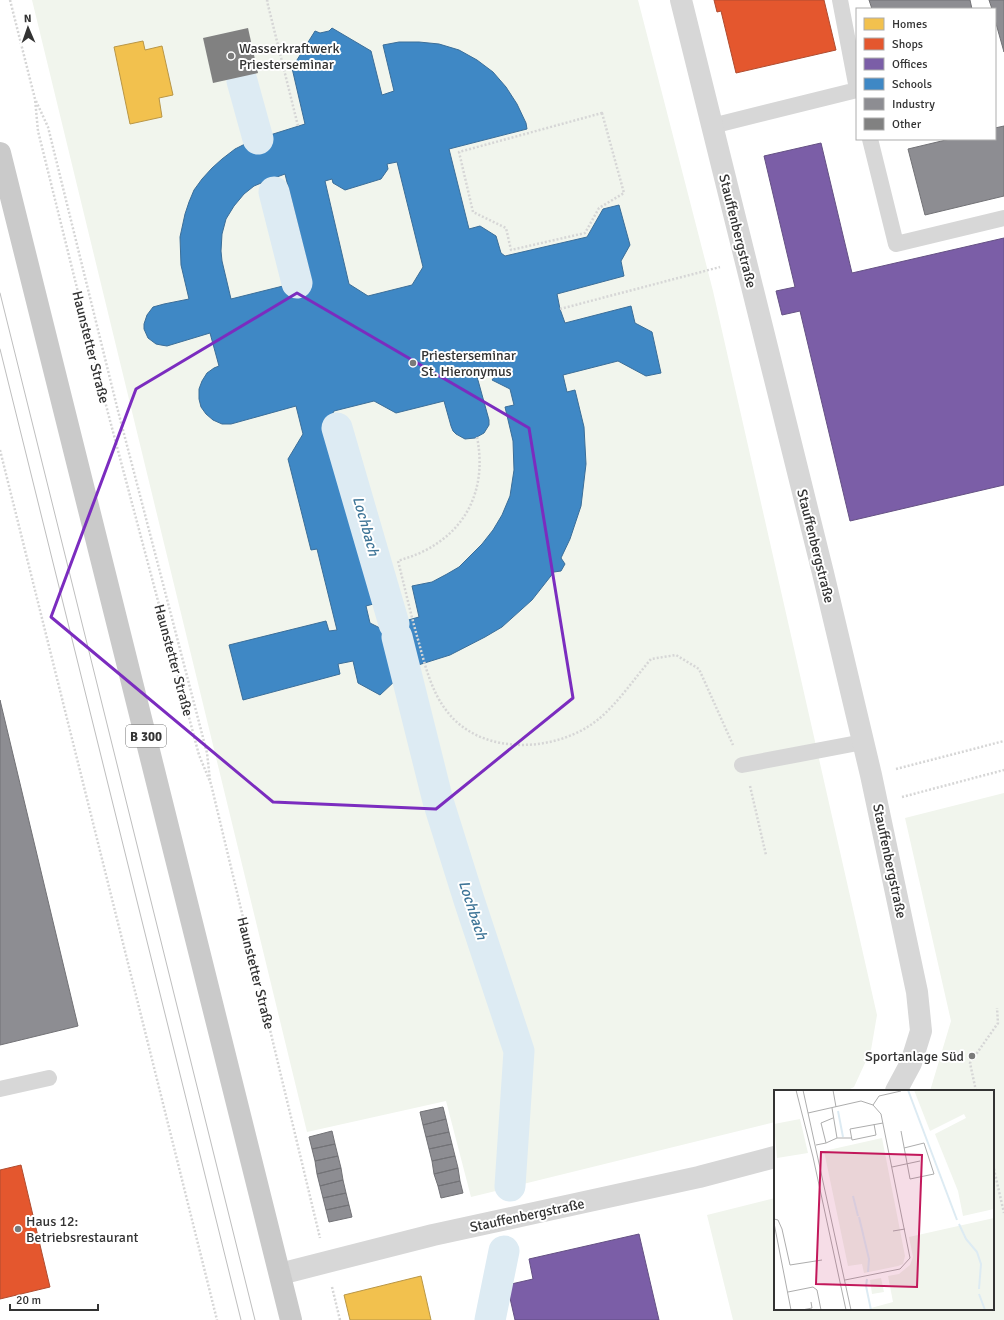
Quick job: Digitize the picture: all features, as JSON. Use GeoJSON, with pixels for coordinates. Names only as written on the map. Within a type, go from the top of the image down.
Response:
{"type":"FeatureCollection","features":[{"type":"Feature","properties":{"kind":"main road","name":"B 300"},"geometry":{"type":"LineString","coordinates":[[0,153],[291,1320]]}},
{"type":"Feature","properties":{"kind":"street","name":"Stauffenbergstraße"},"geometry":{"type":"LineString","coordinates":[[681,0],[823,573],[878,804],[917,992],[921,1031],[911,1063],[897,1090]]}},
{"type":"Feature","properties":{"kind":"street","name":"Stauffenbergstraße"},"geometry":{"type":"LineString","coordinates":[[280,1274],[433,1235],[699,1177],[774,1157]]}},
{"type":"Feature","properties":{"kind":"lane"},"geometry":{"type":"LineString","coordinates":[[840,0],[856,84]]}},
{"type":"Feature","properties":{"kind":"lane"},"geometry":{"type":"LineString","coordinates":[[712,126],[856,89]]}},
{"type":"Feature","properties":{"kind":"lane"},"geometry":{"type":"LineString","coordinates":[[870,140],[896,244],[1004,218]]}},
{"type":"Feature","properties":{"kind":"lane"},"geometry":{"type":"LineString","coordinates":[[742,765],[863,742]]}},
{"type":"Feature","properties":{"kind":"lane"},"geometry":{"type":"LineString","coordinates":[[0,1089],[49,1078]]}},
{"type":"Feature","properties":{"kind":"path","name":"Haunstetter Straße"},"geometry":{"type":"LineString","coordinates":[[10,0],[35,99],[38,131],[108,413],[199,755],[211,784],[340,1320]]}},
{"type":"Feature","properties":{"kind":"path"},"geometry":{"type":"LineString","coordinates":[[268,0],[267,1],[298,126]]}},
{"type":"Feature","properties":{"kind":"path"},"geometry":{"type":"LineString","coordinates":[[35,99],[48,127],[117,407],[207,752],[211,784]]}},
{"type":"Feature","properties":{"kind":"path"},"geometry":{"type":"LineString","coordinates":[[602,113],[624,194],[600,208],[585,233],[511,250],[506,228],[473,212],[459,152],[602,113]]}},
{"type":"Feature","properties":{"kind":"path"},"geometry":{"type":"LineString","coordinates":[[560,309],[746,260]]}},
{"type":"Feature","properties":{"kind":"path"},"geometry":{"type":"LineString","coordinates":[[477,437],[481,470],[474,498],[468,510],[457,526],[442,540],[422,552],[398,561],[412,620],[428,676],[446,710],[462,728],[483,739],[512,744],[546,743],[569,737],[590,726],[608,711],[651,659],[676,655],[698,669],[742,765],[750,783],[766,855]]}},
{"type":"Feature","properties":{"kind":"path"},"geometry":{"type":"LineString","coordinates":[[0,450],[217,1320]]}},
{"type":"Feature","properties":{"kind":"path"},"geometry":{"type":"LineString","coordinates":[[871,775],[1004,741]]}},
{"type":"Feature","properties":{"kind":"path"},"geometry":{"type":"LineString","coordinates":[[878,804],[1004,770]]}},
{"type":"Feature","properties":{"kind":"path"},"geometry":{"type":"LineString","coordinates":[[976,1090],[970,1064],[998,1024],[997,1008]]}},
{"type":"Feature","properties":{"kind":"path"},"geometry":{"type":"LineString","coordinates":[[994,1169],[1004,1213]]}},
{"type":"Feature","properties":{"kind":"highlighted area"},"geometry":{"type":"Polygon","coordinates":[[[297,293],[529,428],[573,698],[436,809],[273,802],[51,617],[136,389],[297,293]]]}},
{"type":"Feature","properties":{"kind":"shaded area"},"geometry":{"type":"Polygon","coordinates":[[[32,0],[638,0],[713,291],[877,1015],[871,1050],[854,1087],[848,1090],[774,1090],[774,1122],[471,1197],[446,1101],[307,1132],[32,0]]]}},
{"type":"Feature","properties":{"kind":"shaded area","name":"Sportanlage Süd"},"geometry":{"type":"Polygon","coordinates":[[[1004,793],[1004,1320],[733,1320],[707,1215],[774,1198],[774,1310],[994,1310],[994,1090],[930,1090],[951,1021],[905,818],[1004,793]]]}},
{"type":"Feature","properties":{"kind":"building: Homes"},"geometry":{"type":"Polygon","coordinates":[[[143,41],[145,50],[162,46],[173,95],[159,98],[162,117],[130,124],[114,47],[143,41]]]}},
{"type":"Feature","properties":{"kind":"building: Homes"},"geometry":{"type":"Polygon","coordinates":[[[421,1276],[431,1320],[350,1320],[344,1295],[421,1276]]]}},
{"type":"Feature","properties":{"kind":"building: Shops"},"geometry":{"type":"Polygon","coordinates":[[[714,0],[824,0],[836,50],[736,73],[721,11],[717,12],[714,0]]]}},
{"type":"Feature","properties":{"kind":"building: Shops","name":"Haus 12: Betriebsrestaurant"},"geometry":{"type":"Polygon","coordinates":[[[21,1165],[50,1287],[0,1299],[0,1170],[21,1165]]]}},
{"type":"Feature","properties":{"kind":"building: Offices"},"geometry":{"type":"Polygon","coordinates":[[[821,143],[852,273],[1004,238],[1004,485],[850,521],[800,311],[782,315],[776,291],[795,287],[764,156],[821,143]]]}},
{"type":"Feature","properties":{"kind":"building: Offices"},"geometry":{"type":"Polygon","coordinates":[[[639,1234],[659,1320],[515,1320],[507,1285],[533,1279],[529,1259],[639,1234]]]}},
{"type":"Feature","properties":{"kind":"building: Schools","name":"Priesterseminar St. Hieronymus"},"geometry":{"type":"Polygon","coordinates":[[[332,28],[371,51],[382,95],[394,91],[383,45],[399,42],[439,44],[459,50],[477,60],[493,72],[506,87],[517,104],[526,123],[527,129],[449,149],[469,229],[480,226],[496,236],[501,253],[505,256],[587,237],[603,209],[619,205],[630,245],[621,261],[624,276],[557,294],[560,309],[565,323],[631,306],[635,323],[652,332],[661,373],[646,376],[618,361],[563,375],[567,392],[575,390],[584,427],[586,464],[581,506],[570,539],[561,558],[565,564],[561,571],[554,572],[532,600],[502,627],[450,655],[415,666],[407,634],[387,638],[397,679],[380,695],[358,683],[353,661],[338,664],[340,674],[243,700],[229,645],[326,621],[329,631],[337,630],[317,549],[311,550],[288,459],[303,434],[296,406],[231,424],[222,424],[213,420],[201,407],[199,399],[199,389],[202,381],[207,373],[219,366],[210,333],[167,346],[156,344],[148,338],[144,329],[144,324],[147,315],[153,307],[189,299],[181,265],[180,237],[189,202],[194,190],[202,179],[212,168],[235,149],[251,141],[305,124],[292,68],[315,31],[320,33],[329,31],[332,28]],[[397,162],[387,164],[388,169],[381,179],[345,190],[333,183],[332,179],[325,181],[349,284],[368,296],[412,285],[423,267],[397,162]],[[285,174],[254,186],[244,194],[226,219],[222,234],[221,251],[231,299],[311,279],[285,174]],[[496,368],[476,373],[489,420],[489,425],[484,433],[475,438],[465,439],[453,431],[444,401],[396,413],[374,401],[334,411],[325,428],[377,603],[366,606],[370,623],[380,628],[419,617],[412,586],[432,582],[459,567],[482,544],[493,530],[502,515],[510,496],[514,470],[513,441],[505,407],[514,405],[510,389],[492,380],[498,372],[496,368]]]}},
{"type":"Feature","properties":{"kind":"building: Industry"},"geometry":{"type":"Polygon","coordinates":[[[869,0],[970,0],[972,8],[872,8],[869,0]]]}},
{"type":"Feature","properties":{"kind":"building: Industry"},"geometry":{"type":"Polygon","coordinates":[[[989,0],[1004,0],[1004,52],[996,24],[996,8],[992,8],[989,0]]]}},
{"type":"Feature","properties":{"kind":"building: Industry"},"geometry":{"type":"Polygon","coordinates":[[[1004,126],[1004,196],[925,215],[908,149],[946,140],[996,140],[996,128],[1004,126]]]}},
{"type":"Feature","properties":{"kind":"building: Industry"},"geometry":{"type":"Polygon","coordinates":[[[0,700],[78,1026],[0,1045],[0,700]]]}},
{"type":"Feature","properties":{"kind":"building: Industry"},"geometry":{"type":"Polygon","coordinates":[[[443,1107],[446,1119],[423,1125],[420,1112],[443,1107]]]}},
{"type":"Feature","properties":{"kind":"building: Industry"},"geometry":{"type":"Polygon","coordinates":[[[446,1119],[449,1132],[426,1137],[423,1125],[446,1119]]]}},
{"type":"Feature","properties":{"kind":"building: Industry"},"geometry":{"type":"Polygon","coordinates":[[[332,1131],[335,1144],[312,1149],[309,1137],[332,1131]]]}},
{"type":"Feature","properties":{"kind":"building: Industry"},"geometry":{"type":"Polygon","coordinates":[[[449,1132],[452,1144],[429,1149],[426,1137],[449,1132]]]}},
{"type":"Feature","properties":{"kind":"building: Industry"},"geometry":{"type":"Polygon","coordinates":[[[335,1144],[338,1156],[315,1161],[312,1149],[335,1144]]]}},
{"type":"Feature","properties":{"kind":"building: Industry"},"geometry":{"type":"Polygon","coordinates":[[[452,1144],[455,1156],[432,1161],[429,1149],[452,1144]]]}},
{"type":"Feature","properties":{"kind":"building: Industry"},"geometry":{"type":"Polygon","coordinates":[[[338,1156],[341,1168],[317,1174],[315,1161],[338,1156]]]}},
{"type":"Feature","properties":{"kind":"building: Industry"},"geometry":{"type":"Polygon","coordinates":[[[455,1156],[458,1168],[434,1174],[432,1161],[455,1156]]]}},
{"type":"Feature","properties":{"kind":"building: Industry"},"geometry":{"type":"Polygon","coordinates":[[[341,1168],[343,1180],[320,1186],[317,1174],[341,1168]]]}},
{"type":"Feature","properties":{"kind":"building: Industry"},"geometry":{"type":"Polygon","coordinates":[[[458,1168],[460,1181],[438,1186],[434,1174],[458,1168]]]}},
{"type":"Feature","properties":{"kind":"building: Industry"},"geometry":{"type":"Polygon","coordinates":[[[343,1180],[346,1193],[323,1198],[320,1186],[343,1180]]]}},
{"type":"Feature","properties":{"kind":"building: Industry"},"geometry":{"type":"Polygon","coordinates":[[[460,1181],[463,1193],[441,1198],[438,1186],[460,1181]]]}},
{"type":"Feature","properties":{"kind":"building: Industry"},"geometry":{"type":"Polygon","coordinates":[[[346,1193],[349,1205],[326,1210],[323,1198],[346,1193]]]}},
{"type":"Feature","properties":{"kind":"building: Industry"},"geometry":{"type":"Polygon","coordinates":[[[349,1205],[352,1217],[329,1222],[326,1210],[349,1205]]]}},
{"type":"Feature","properties":{"kind":"building: Other","name":"Wasserkraftwerk Priesterseminar"},"geometry":{"type":"Polygon","coordinates":[[[248,28],[258,73],[213,83],[203,38],[248,28]]]}},
{"type":"Feature","properties":{"kind":"waterway","name":"Lochbach"},"geometry":{"type":"LineString","coordinates":[[242,81],[258,139]]}},
{"type":"Feature","properties":{"kind":"waterway","name":"Lochbach"},"geometry":{"type":"LineString","coordinates":[[274,192],[297,283]]}},
{"type":"Feature","properties":{"kind":"waterway","name":"Lochbach"},"geometry":{"type":"LineString","coordinates":[[337,428],[394,624]]}},
{"type":"Feature","properties":{"kind":"waterway","name":"Lochbach"},"geometry":{"type":"LineString","coordinates":[[397,637],[438,801],[519,1051],[510,1186]]}},
{"type":"Feature","properties":{"kind":"waterway","name":"Lochbach"},"geometry":{"type":"LineString","coordinates":[[490,1320],[504,1251]]}},
{"type":"Feature","properties":{"kind":"tram line"},"geometry":{"type":"LineString","coordinates":[[0,293],[255,1320]]}},
{"type":"Feature","properties":{"kind":"tram line"},"geometry":{"type":"LineString","coordinates":[[0,349],[241,1320]]}},
{"type":"Feature","properties":{"kind":"place","name":"Wasserkraftwerk Priesterseminar"},"geometry":{"type":"Point","coordinates":[231,56]}},
{"type":"Feature","properties":{"kind":"place","name":"Priesterseminar St. Hieronymus"},"geometry":{"type":"Point","coordinates":[413,363]}},
{"type":"Feature","properties":{"kind":"place","name":"Sportanlage Süd"},"geometry":{"type":"Point","coordinates":[972,1056]}},
{"type":"Feature","properties":{"kind":"place","name":"Haus 12: Betriebsrestaurant"},"geometry":{"type":"Point","coordinates":[18,1229]}}]}
